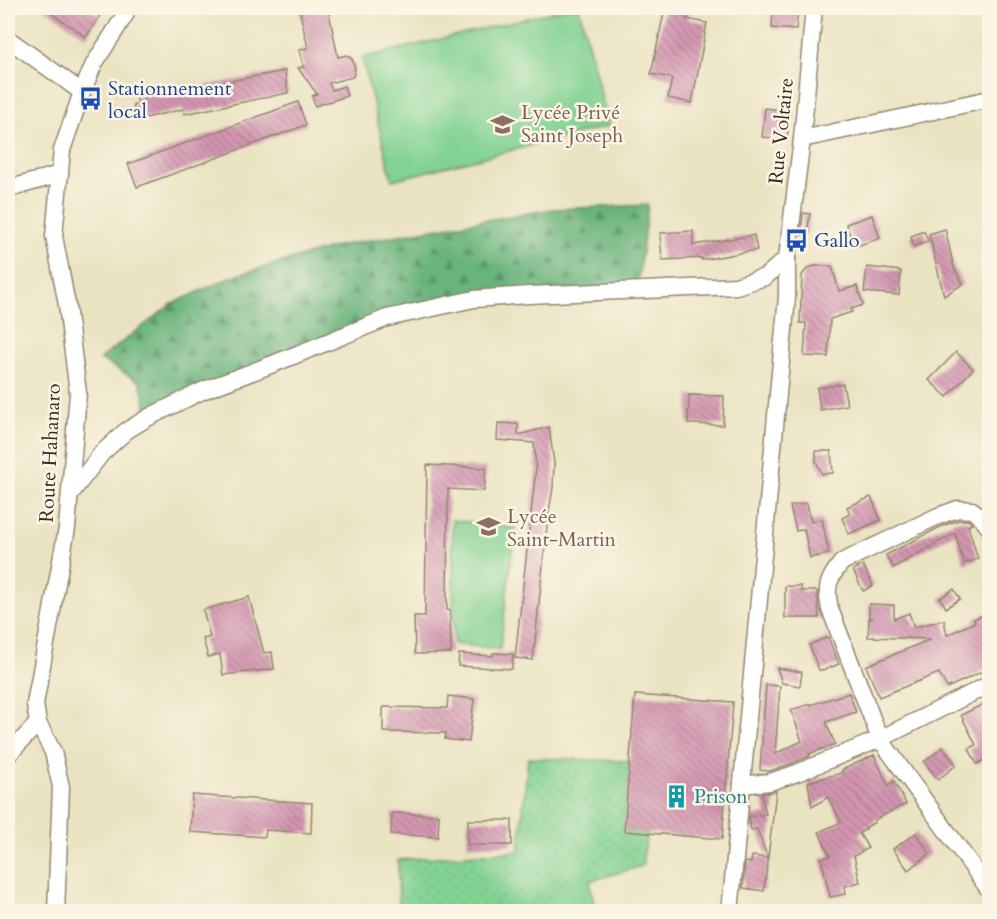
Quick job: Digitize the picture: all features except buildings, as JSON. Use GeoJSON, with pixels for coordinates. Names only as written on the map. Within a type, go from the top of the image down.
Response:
{"type":"FeatureCollection","features":[{"type":"Feature","properties":{"kind":"street","name":"Route Hahanaro"},"geometry":{"type":"LineString","coordinates":[[56,912],[62,787],[53,752],[38,723],[35,704],[67,528],[78,393],[67,305],[54,236],[62,150],[94,64],[125,15],[127,8]]}},
{"type":"Feature","properties":{"kind":"street","name":"Rue Voltaire"},"geometry":{"type":"LineString","coordinates":[[730,912],[787,297],[787,258],[802,139],[814,8]]}},
{"type":"Feature","properties":{"kind":"street"},"geometry":{"type":"LineString","coordinates":[[8,39],[82,92]]}},
{"type":"Feature","properties":{"kind":"street"},"geometry":{"type":"LineString","coordinates":[[802,139],[990,99]]}},
{"type":"Feature","properties":{"kind":"street"},"geometry":{"type":"LineString","coordinates":[[8,189],[60,174]]}},
{"type":"Feature","properties":{"kind":"street"},"geometry":{"type":"LineString","coordinates":[[71,494],[102,453],[126,431],[149,417],[202,391],[387,318],[474,299],[736,286],[765,277],[787,258]]}},
{"type":"Feature","properties":{"kind":"street"},"geometry":{"type":"LineString","coordinates":[[990,529],[972,510],[958,509],[938,516],[842,562],[827,585],[830,609],[880,739],[990,891]]}},
{"type":"Feature","properties":{"kind":"street"},"geometry":{"type":"LineString","coordinates":[[742,785],[770,782],[880,739],[990,684]]}},
{"type":"Feature","properties":{"kind":"street"},"geometry":{"type":"LineString","coordinates":[[8,755],[38,723]]}},
{"type":"Feature","properties":{"kind":"green space"},"geometry":{"type":"Polygon","coordinates":[[[568,8],[579,8],[609,126],[392,180],[362,58],[568,8]]]}},
{"type":"Feature","properties":{"kind":"green space"},"geometry":{"type":"Polygon","coordinates":[[[648,205],[637,290],[529,295],[387,318],[149,417],[140,382],[100,359],[172,304],[231,277],[337,246],[553,209],[648,205]]]}},
{"type":"Feature","properties":{"kind":"green space"},"geometry":{"type":"Polygon","coordinates":[[[452,520],[515,528],[500,649],[454,644],[452,520]]]}},
{"type":"Feature","properties":{"kind":"green space"},"geometry":{"type":"Polygon","coordinates":[[[528,758],[630,761],[647,833],[642,866],[590,881],[595,911],[399,911],[398,860],[519,851],[528,758]]]}},
{"type":"Feature","properties":{"kind":"place","name":"Stationnement local"},"geometry":{"type":"Point","coordinates":[90,99]}},
{"type":"Feature","properties":{"kind":"place","name":"Lycée Privé Saint Joseph"},"geometry":{"type":"Point","coordinates":[503,124]}},
{"type":"Feature","properties":{"kind":"place","name":"Gallo"},"geometry":{"type":"Point","coordinates":[796,240]}},
{"type":"Feature","properties":{"kind":"place","name":"Lycée Saint-Martin"},"geometry":{"type":"Point","coordinates":[489,527]}},
{"type":"Feature","properties":{"kind":"place","name":"Prison"},"geometry":{"type":"Point","coordinates":[676,796]}}]}
